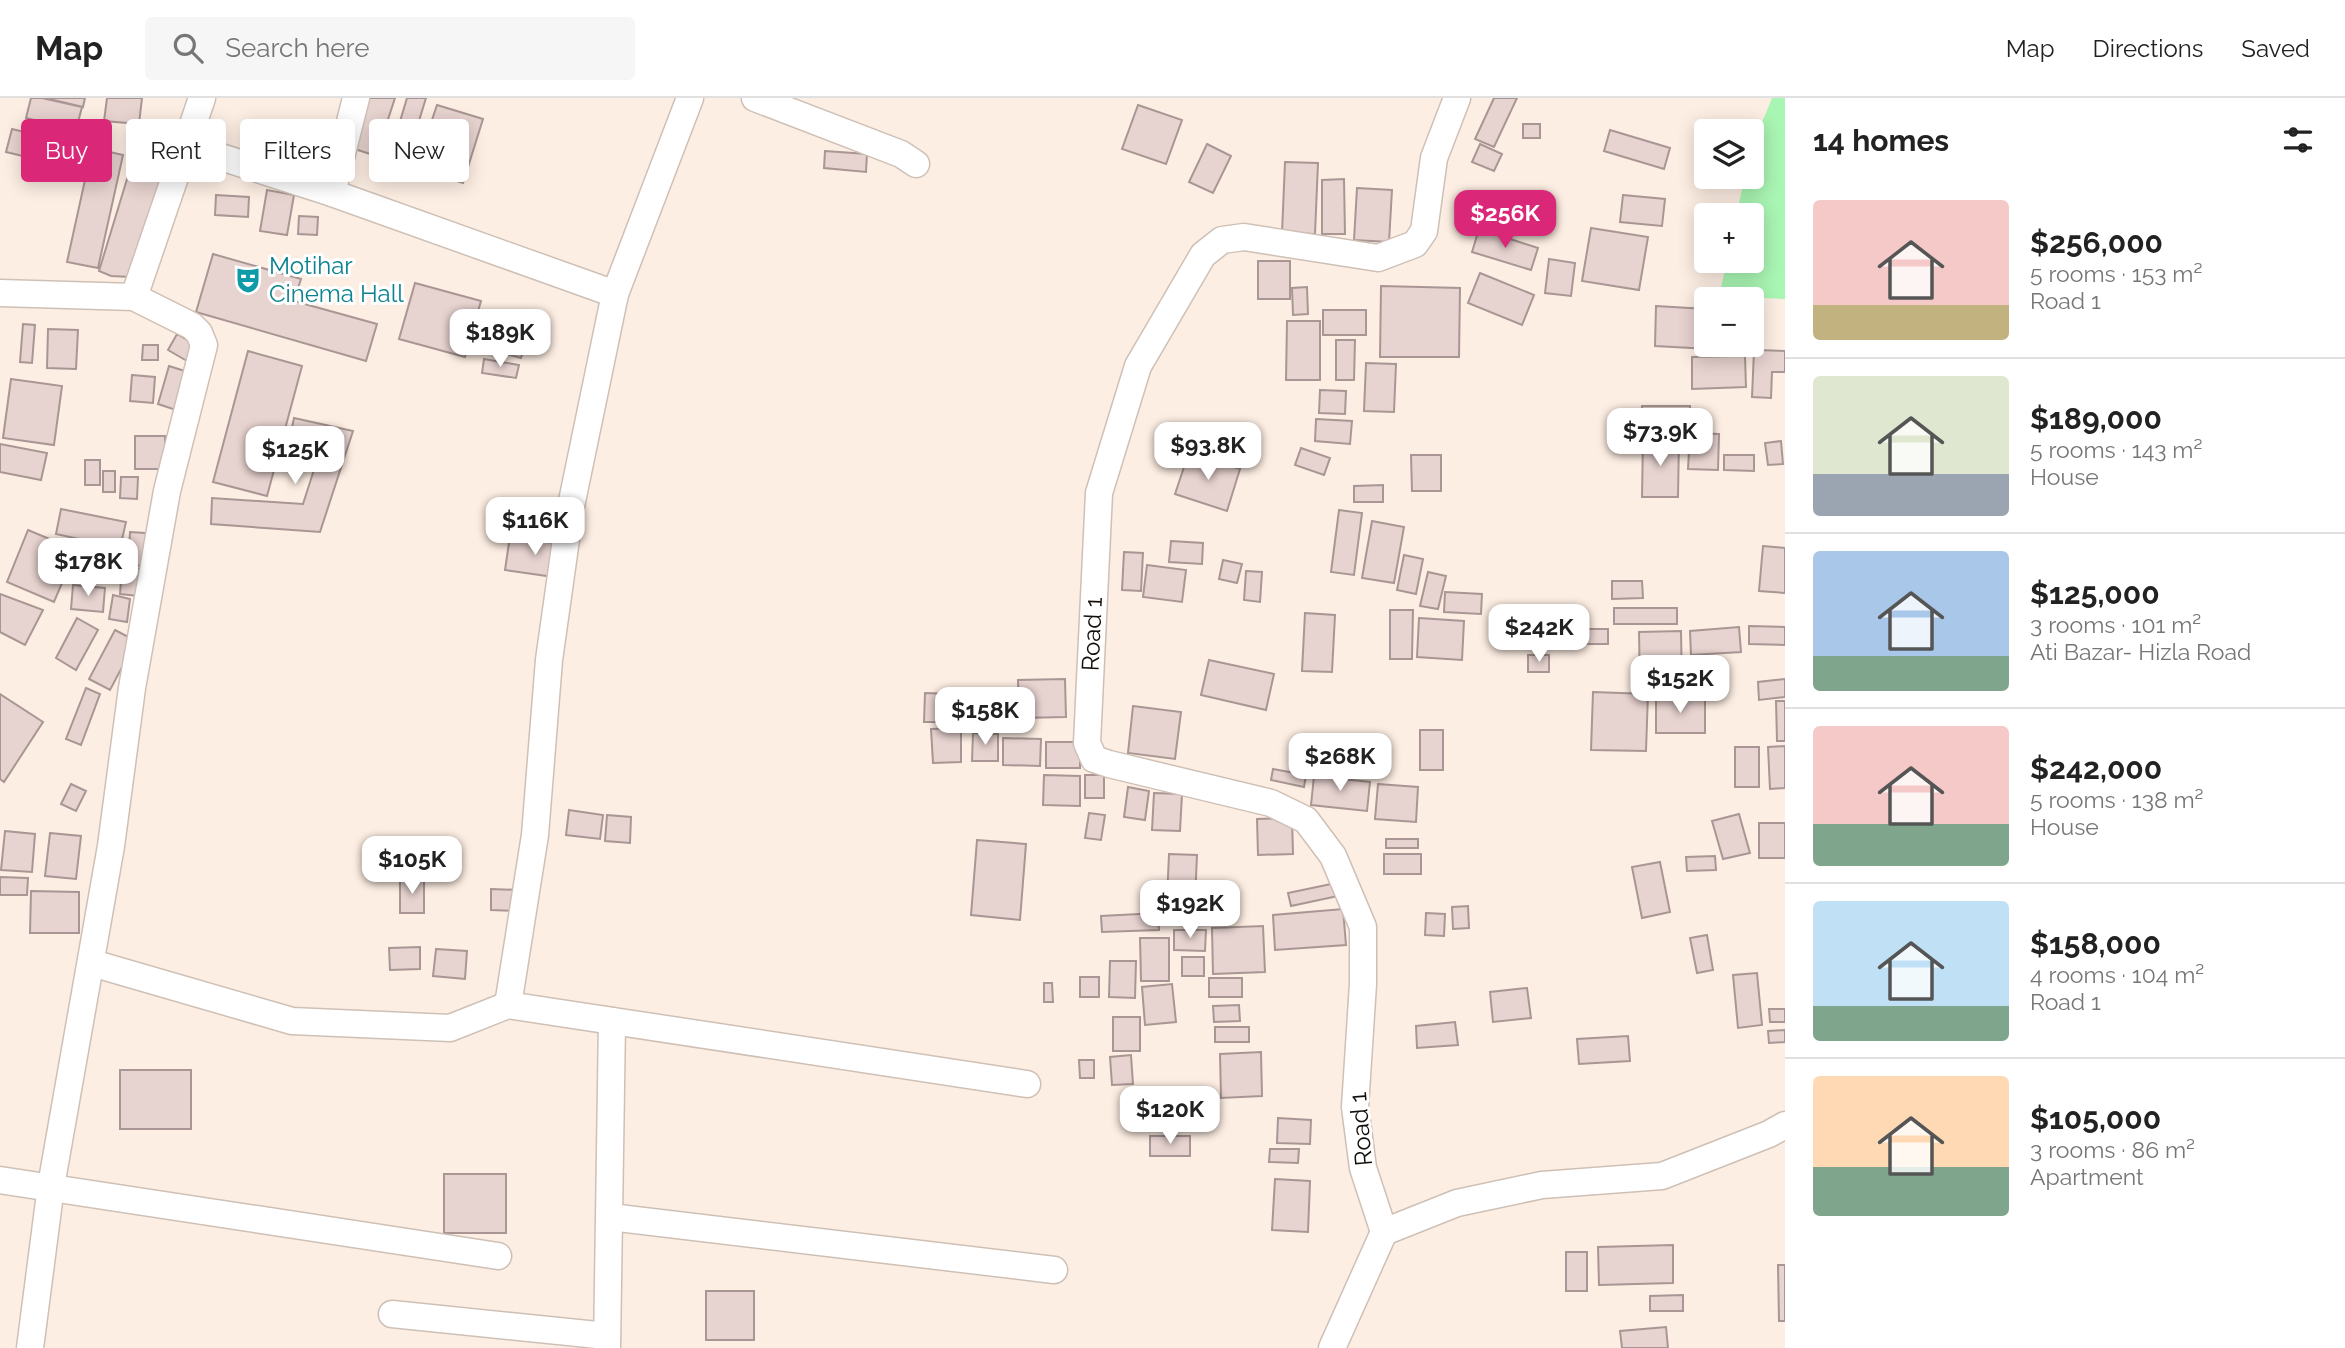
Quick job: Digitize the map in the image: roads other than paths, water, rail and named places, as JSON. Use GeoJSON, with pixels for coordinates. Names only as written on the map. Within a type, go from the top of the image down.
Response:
{"type":"FeatureCollection","features":[{"type":"Feature","properties":{"kind":"street"},"geometry":{"type":"LineString","coordinates":[[195,119],[202,98]]}},
{"type":"Feature","properties":{"kind":"street"},"geometry":{"type":"LineString","coordinates":[[332,193],[356,98]]}},
{"type":"Feature","properties":{"kind":"street"},"geometry":{"type":"LineString","coordinates":[[509,1005],[535,835],[550,660],[569,511],[615,294],[690,98]]}},
{"type":"Feature","properties":{"kind":"street"},"geometry":{"type":"LineString","coordinates":[[755,98],[901,154],[916,164]]}},
{"type":"Feature","properties":{"kind":"street","name":"Road 1"},"geometry":{"type":"LineString","coordinates":[[1384,1232],[1363,1168],[1355,1107],[1363,984],[1363,927],[1333,856],[1306,820],[1271,803],[1109,764],[1094,759],[1087,743],[1099,493],[1138,366],[1203,255],[1222,240],[1244,237],[1378,258],[1415,244],[1424,230],[1434,158],[1457,98]]}},
{"type":"Feature","properties":{"kind":"street"},"geometry":{"type":"LineString","coordinates":[[226,159],[332,193],[615,294]]}},
{"type":"Feature","properties":{"kind":"street"},"geometry":{"type":"LineString","coordinates":[[134,297],[174,182]]}},
{"type":"Feature","properties":{"kind":"street"},"geometry":{"type":"LineString","coordinates":[[0,293],[134,297],[191,326],[204,345],[167,491],[132,688],[92,963],[51,1186],[30,1348]]}},
{"type":"Feature","properties":{"kind":"street"},"geometry":{"type":"LineString","coordinates":[[92,963],[292,1021],[450,1028],[509,1005],[1027,1084]]}},
{"type":"Feature","properties":{"kind":"street"},"geometry":{"type":"LineString","coordinates":[[392,1314],[607,1342],[612,1021]]}},
{"type":"Feature","properties":{"kind":"street"},"geometry":{"type":"LineString","coordinates":[[1332,1348],[1384,1232],[1457,1203],[1542,1185],[1662,1176],[1769,1134],[1785,1125]]}},
{"type":"Feature","properties":{"kind":"street"},"geometry":{"type":"LineString","coordinates":[[0,1180],[498,1256]]}},
{"type":"Feature","properties":{"kind":"street"},"geometry":{"type":"LineString","coordinates":[[610,1217],[1054,1270]]}},
{"type":"Feature","properties":{"kind":"place","name":"Motihar Cinema Hall"},"geometry":{"type":"Point","coordinates":[248,280]}}]}
